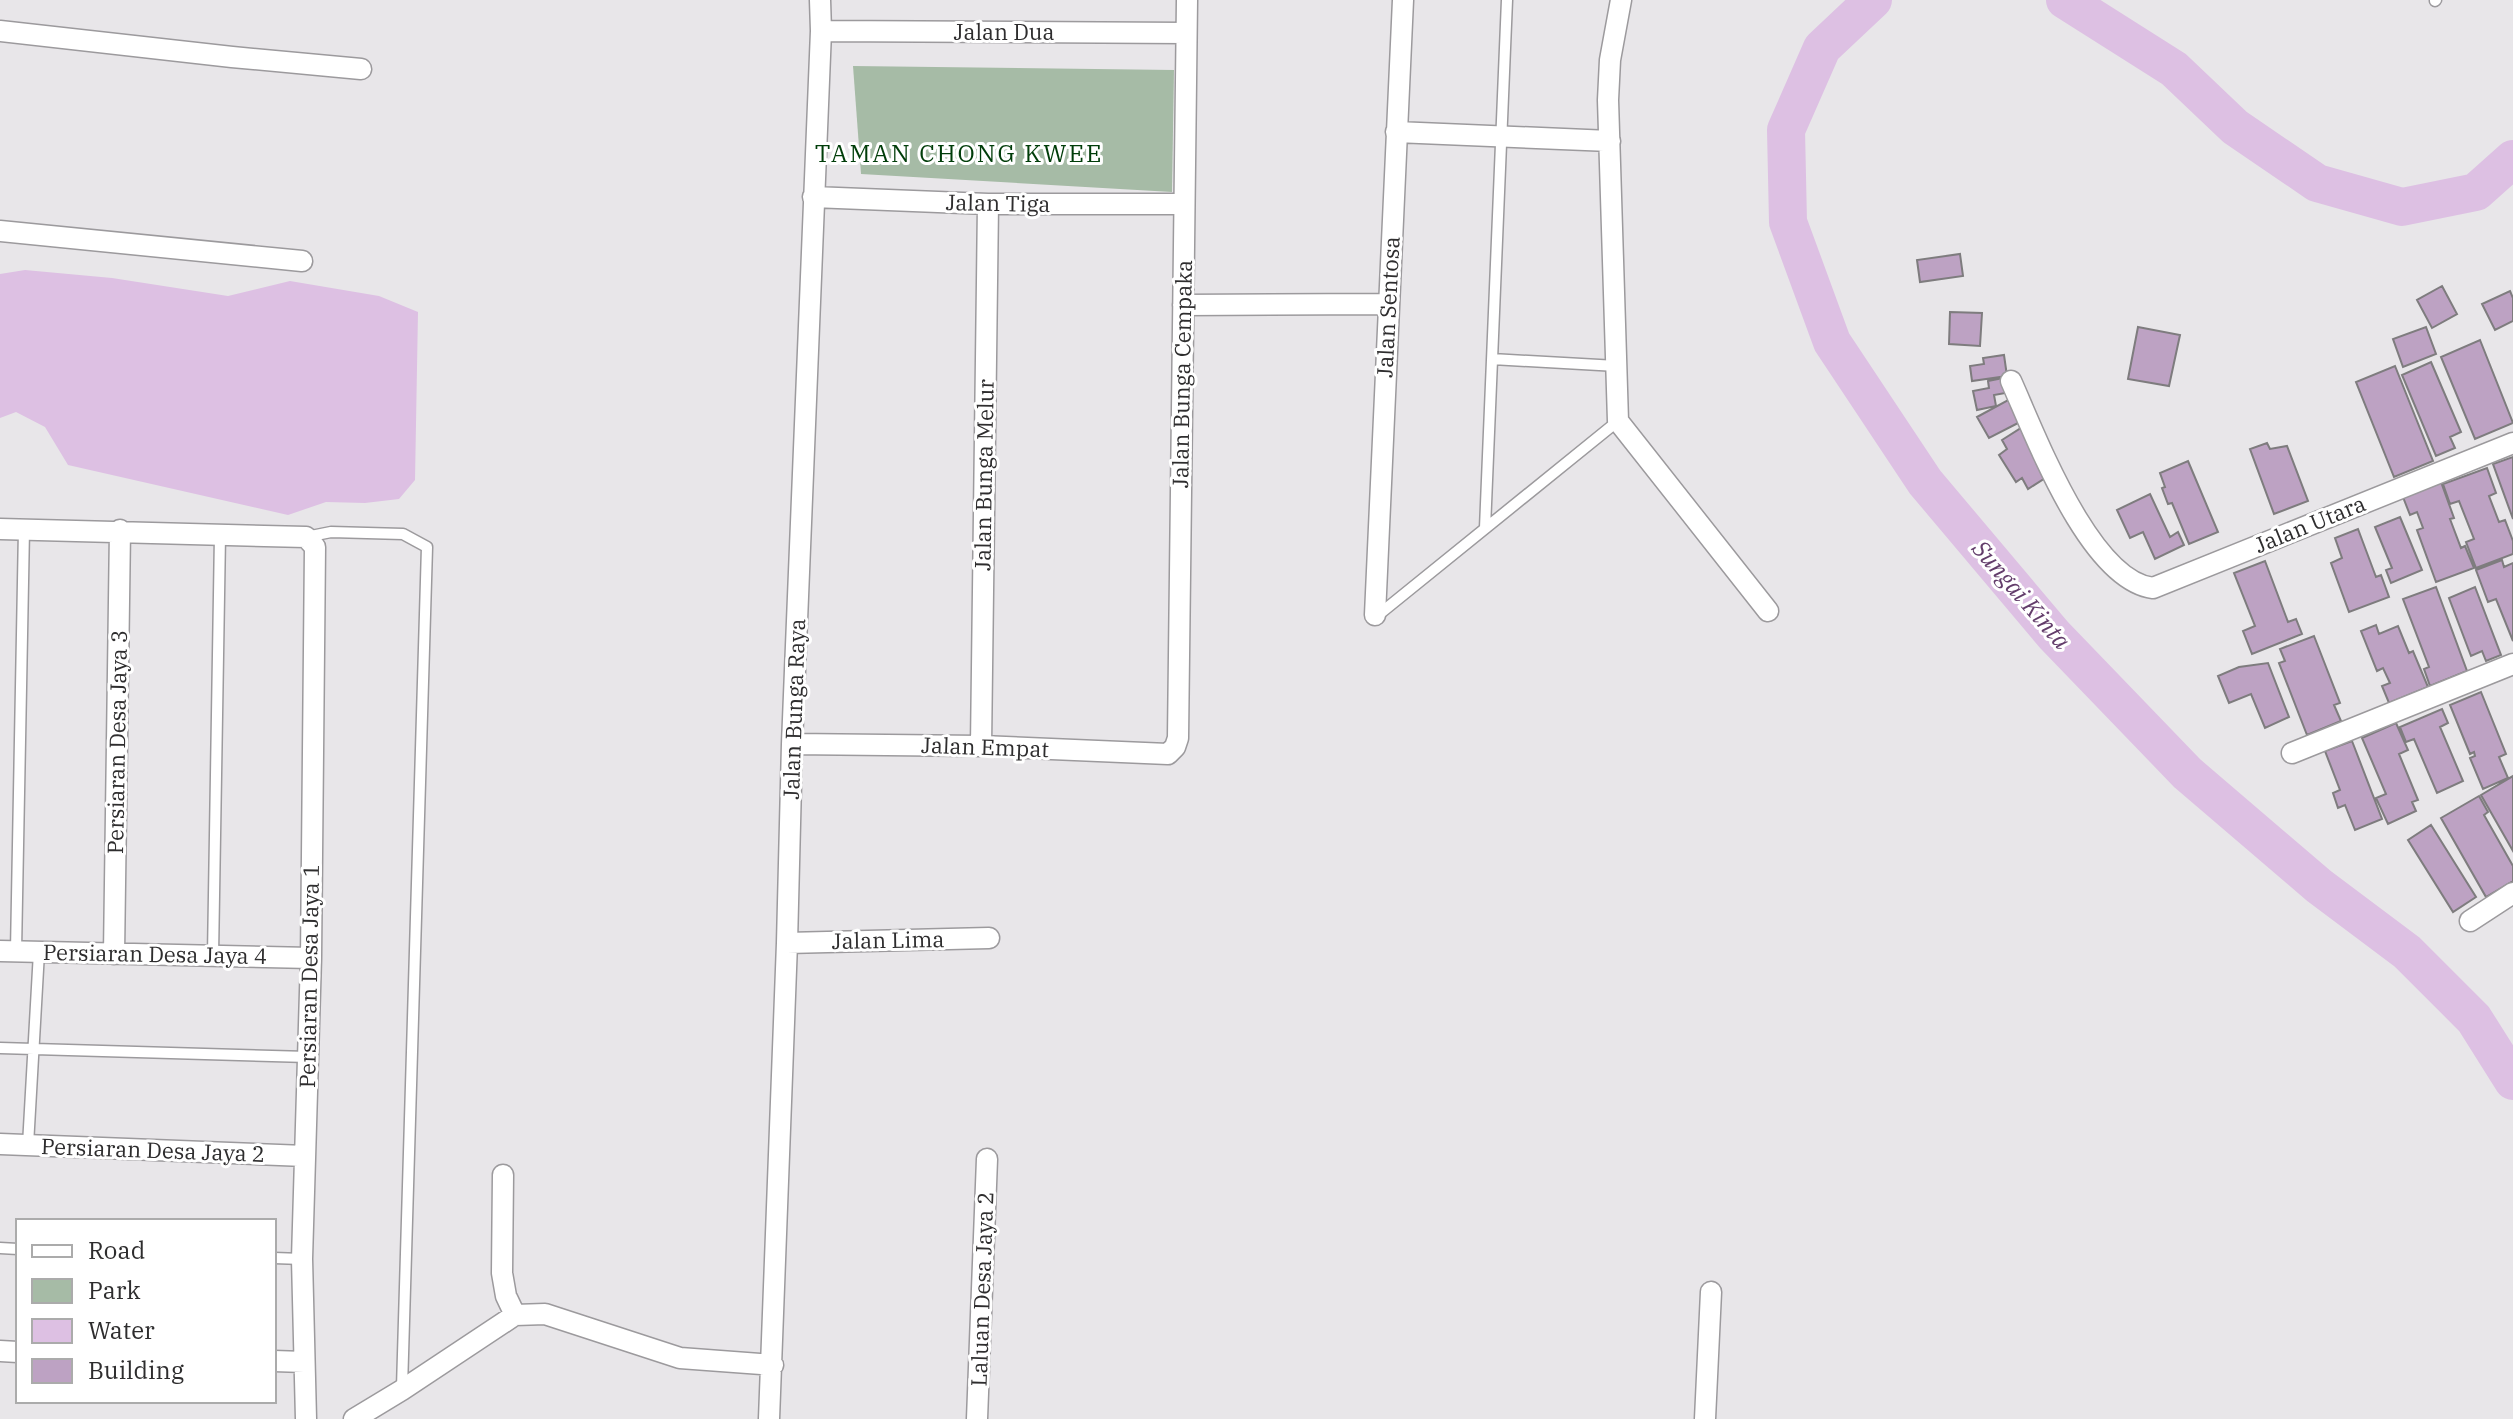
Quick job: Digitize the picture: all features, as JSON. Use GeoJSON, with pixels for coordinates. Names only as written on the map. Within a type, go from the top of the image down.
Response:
{"type":"FeatureCollection","features":[{"type":"Feature","properties":{"kind":"street","name":"Jalan Bunga Raya"},"geometry":{"type":"LineString","coordinates":[[769,1419],[820,0]]}},
{"type":"Feature","properties":{"kind":"street","name":"Jalan Bunga Cempaka"},"geometry":{"type":"LineString","coordinates":[[1175,747],[1178,738],[1187,0]]}},
{"type":"Feature","properties":{"kind":"street","name":"Jalan Sentosa"},"geometry":{"type":"LineString","coordinates":[[1375,615],[1403,0]]}},
{"type":"Feature","properties":{"kind":"street"},"geometry":{"type":"LineString","coordinates":[[1621,0],[1610,60],[1618,421],[1768,611]]}},
{"type":"Feature","properties":{"kind":"street"},"geometry":{"type":"LineString","coordinates":[[0,31],[361,69]]}},
{"type":"Feature","properties":{"kind":"street","name":"Jalan Dua"},"geometry":{"type":"LineString","coordinates":[[821,31],[1186,33]]}},
{"type":"Feature","properties":{"kind":"street"},"geometry":{"type":"LineString","coordinates":[[1396,132],[1610,141]]}},
{"type":"Feature","properties":{"kind":"street","name":"Jalan Tiga"},"geometry":{"type":"LineString","coordinates":[[813,197],[988,204],[1183,204]]}},
{"type":"Feature","properties":{"kind":"street","name":"Jalan Bunga Melur"},"geometry":{"type":"LineString","coordinates":[[981,746],[988,204]]}},
{"type":"Feature","properties":{"kind":"street"},"geometry":{"type":"LineString","coordinates":[[0,231],[302,261]]}},
{"type":"Feature","properties":{"kind":"street"},"geometry":{"type":"LineString","coordinates":[[1183,305],[1388,304]]}},
{"type":"Feature","properties":{"kind":"street","name":"Jalan Utara"},"geometry":{"type":"LineString","coordinates":[[2011,381],[2065,502],[2080,526],[2134,583],[2153,588],[2513,443]]}},
{"type":"Feature","properties":{"kind":"street"},"geometry":{"type":"LineString","coordinates":[[0,529],[306,537]]}},
{"type":"Feature","properties":{"kind":"street","name":"Persiaran Desa Jaya 3"},"geometry":{"type":"LineString","coordinates":[[114,954],[120,530]]}},
{"type":"Feature","properties":{"kind":"street","name":"Persiaran Desa Jaya 1"},"geometry":{"type":"LineString","coordinates":[[306,537],[315,547],[311,958],[302,1259],[306,1419]]}},
{"type":"Feature","properties":{"kind":"street"},"geometry":{"type":"LineString","coordinates":[[2292,753],[2513,664]]}},
{"type":"Feature","properties":{"kind":"street","name":"Jalan Empat"},"geometry":{"type":"LineString","coordinates":[[792,744],[981,746],[1168,754],[1175,747]]}},
{"type":"Feature","properties":{"kind":"street"},"geometry":{"type":"LineString","coordinates":[[2470,921],[2513,893]]}},
{"type":"Feature","properties":{"kind":"street","name":"Jalan Lima"},"geometry":{"type":"LineString","coordinates":[[787,943],[989,938]]}},
{"type":"Feature","properties":{"kind":"street","name":"Persiaran Desa Jaya 4"},"geometry":{"type":"LineString","coordinates":[[8,951],[311,958]]}},
{"type":"Feature","properties":{"kind":"street","name":"Persiaran Desa Jaya 2"},"geometry":{"type":"LineString","coordinates":[[0,1144],[305,1156]]}},
{"type":"Feature","properties":{"kind":"street","name":"Laluan Desa Jaya 2"},"geometry":{"type":"LineString","coordinates":[[977,1419],[987,1159]]}},
{"type":"Feature","properties":{"kind":"street"},"geometry":{"type":"LineString","coordinates":[[503,1175],[502,1273],[506,1296],[515,1315]]}},
{"type":"Feature","properties":{"kind":"street"},"geometry":{"type":"LineString","coordinates":[[1705,1419],[1711,1292]]}},
{"type":"Feature","properties":{"kind":"street"},"geometry":{"type":"LineString","coordinates":[[354,1419],[515,1315],[545,1314],[680,1358],[773,1365]]}},
{"type":"Feature","properties":{"kind":"street"},"geometry":{"type":"LineString","coordinates":[[276,1361],[304,1362]]}},
{"type":"Feature","properties":{"kind":"lane"},"geometry":{"type":"LineString","coordinates":[[1485,528],[1507,0]]}},
{"type":"Feature","properties":{"kind":"lane"},"geometry":{"type":"LineString","coordinates":[[1492,359],[1617,366]]}},
{"type":"Feature","properties":{"kind":"lane"},"geometry":{"type":"LineString","coordinates":[[1375,615],[1381,614],[1618,421]]}},
{"type":"Feature","properties":{"kind":"lane"},"geometry":{"type":"LineString","coordinates":[[8,951],[24,529]]}},
{"type":"Feature","properties":{"kind":"lane"},"geometry":{"type":"LineString","coordinates":[[306,537],[331,532],[403,534],[427,547],[402,1390]]}},
{"type":"Feature","properties":{"kind":"lane"},"geometry":{"type":"LineString","coordinates":[[213,955],[220,535]]}},
{"type":"Feature","properties":{"kind":"lane"},"geometry":{"type":"LineString","coordinates":[[28,1145],[39,952]]}},
{"type":"Feature","properties":{"kind":"lane"},"geometry":{"type":"LineString","coordinates":[[0,1048],[308,1057]]}},
{"type":"Feature","properties":{"kind":"lane"},"geometry":{"type":"LineString","coordinates":[[276,1258],[302,1259]]}},
{"type":"Feature","properties":{"kind":"green space"},"geometry":{"type":"Polygon","coordinates":[[[853,66],[1174,70],[1172,192],[861,174],[853,66]]]}},
{"type":"Feature","properties":{"kind":"water"},"geometry":{"type":"Polygon","coordinates":[[[25,270],[112,278],[228,296],[290,281],[379,296],[418,312],[415,480],[399,499],[365,503],[326,502],[288,515],[68,465],[45,427],[16,412],[0,418],[0,274],[25,270]]]}},
{"type":"Feature","properties":{"kind":"building"},"geometry":{"type":"Polygon","coordinates":[[[1960,254],[1963,276],[1920,282],[1917,260],[1960,254]]]}},
{"type":"Feature","properties":{"kind":"building"},"geometry":{"type":"Polygon","coordinates":[[[2442,286],[2457,314],[2432,328],[2417,300],[2442,286]]]}},
{"type":"Feature","properties":{"kind":"building"},"geometry":{"type":"Polygon","coordinates":[[[2510,291],[2513,321],[2495,330],[2482,304],[2510,291]]]}},
{"type":"Feature","properties":{"kind":"building"},"geometry":{"type":"Polygon","coordinates":[[[1950,312],[1982,313],[1980,346],[1949,344],[1950,312]]]}},
{"type":"Feature","properties":{"kind":"building"},"geometry":{"type":"Polygon","coordinates":[[[2138,327],[2180,335],[2169,386],[2128,379],[2138,327]]]}},
{"type":"Feature","properties":{"kind":"building"},"geometry":{"type":"Polygon","coordinates":[[[2426,327],[2436,354],[2403,367],[2393,339],[2426,327]]]}},
{"type":"Feature","properties":{"kind":"building"},"geometry":{"type":"Polygon","coordinates":[[[2480,340],[2513,423],[2475,439],[2441,357],[2480,340]]]}},
{"type":"Feature","properties":{"kind":"building"},"geometry":{"type":"Polygon","coordinates":[[[2004,355],[2007,376],[1972,381],[1970,366],[1984,364],[1983,358],[2004,355]]]}},
{"type":"Feature","properties":{"kind":"building"},"geometry":{"type":"Polygon","coordinates":[[[2431,362],[2461,432],[2450,437],[2455,448],[2436,456],[2402,375],[2431,362]]]}},
{"type":"Feature","properties":{"kind":"building"},"geometry":{"type":"Polygon","coordinates":[[[2395,366],[2433,461],[2394,477],[2356,382],[2395,366]]]}},
{"type":"Feature","properties":{"kind":"building"},"geometry":{"type":"Polygon","coordinates":[[[2008,377],[2011,392],[1994,395],[1996,406],[1977,410],[1973,391],[1989,388],[1988,381],[2008,377]]]}},
{"type":"Feature","properties":{"kind":"building"},"geometry":{"type":"Polygon","coordinates":[[[2010,399],[2022,421],[1989,438],[1977,417],[2010,399]]]}},
{"type":"Feature","properties":{"kind":"building"},"geometry":{"type":"Polygon","coordinates":[[[2021,428],[2050,475],[2028,489],[2022,478],[2016,482],[1999,455],[2007,449],[2002,440],[2021,428]]]}},
{"type":"Feature","properties":{"kind":"building"},"geometry":{"type":"Polygon","coordinates":[[[2267,443],[2270,449],[2287,446],[2308,501],[2274,514],[2250,449],[2267,443]]]}},
{"type":"Feature","properties":{"kind":"building"},"geometry":{"type":"Polygon","coordinates":[[[2513,457],[2513,519],[2493,464],[2513,457]]]}},
{"type":"Feature","properties":{"kind":"building"},"geometry":{"type":"Polygon","coordinates":[[[2188,461],[2218,532],[2189,544],[2172,503],[2168,504],[2160,473],[2188,461]]]}},
{"type":"Feature","properties":{"kind":"building"},"geometry":{"type":"Polygon","coordinates":[[[2487,468],[2496,493],[2489,496],[2499,522],[2505,520],[2513,541],[2513,554],[2476,568],[2466,542],[2474,539],[2459,501],[2450,504],[2443,484],[2487,468]]]}},
{"type":"Feature","properties":{"kind":"building"},"geometry":{"type":"Polygon","coordinates":[[[2441,482],[2461,548],[2465,546],[2474,568],[2436,582],[2417,530],[2423,528],[2417,512],[2410,515],[2403,497],[2441,482]]]}},
{"type":"Feature","properties":{"kind":"building"},"geometry":{"type":"Polygon","coordinates":[[[2150,494],[2170,537],[2178,532],[2184,545],[2155,559],[2143,532],[2130,538],[2117,510],[2150,494]]]}},
{"type":"Feature","properties":{"kind":"building"},"geometry":{"type":"Polygon","coordinates":[[[2400,517],[2422,570],[2391,583],[2386,570],[2392,568],[2375,527],[2400,517]]]}},
{"type":"Feature","properties":{"kind":"building"},"geometry":{"type":"Polygon","coordinates":[[[2358,529],[2376,577],[2381,575],[2389,597],[2349,612],[2331,563],[2342,558],[2335,538],[2358,529]]]}},
{"type":"Feature","properties":{"kind":"building"},"geometry":{"type":"Polygon","coordinates":[[[2502,560],[2504,567],[2513,563],[2513,641],[2496,599],[2488,602],[2476,570],[2502,560]]]}},
{"type":"Feature","properties":{"kind":"building"},"geometry":{"type":"Polygon","coordinates":[[[2265,561],[2288,622],[2296,619],[2302,634],[2252,654],[2243,631],[2255,626],[2234,573],[2265,561]]]}},
{"type":"Feature","properties":{"kind":"building"},"geometry":{"type":"Polygon","coordinates":[[[2436,587],[2467,671],[2430,686],[2424,669],[2429,667],[2403,599],[2436,587]]]}},
{"type":"Feature","properties":{"kind":"building"},"geometry":{"type":"Polygon","coordinates":[[[2475,587],[2501,655],[2486,661],[2482,651],[2471,656],[2449,598],[2475,587]]]}},
{"type":"Feature","properties":{"kind":"building"},"geometry":{"type":"Polygon","coordinates":[[[2376,625],[2379,634],[2398,626],[2409,653],[2413,651],[2428,687],[2389,703],[2382,686],[2390,683],[2383,668],[2377,671],[2361,631],[2376,625]]]}},
{"type":"Feature","properties":{"kind":"building"},"geometry":{"type":"Polygon","coordinates":[[[2314,636],[2340,703],[2334,705],[2341,721],[2307,735],[2279,663],[2285,661],[2280,649],[2314,636]]]}},
{"type":"Feature","properties":{"kind":"building"},"geometry":{"type":"Polygon","coordinates":[[[2268,663],[2289,717],[2265,728],[2251,694],[2229,703],[2218,676],[2239,667],[2268,663]]]}},
{"type":"Feature","properties":{"kind":"building"},"geometry":{"type":"Polygon","coordinates":[[[2481,692],[2506,754],[2499,757],[2508,778],[2483,789],[2470,758],[2475,756],[2474,752],[2470,754],[2450,705],[2481,692]]]}},
{"type":"Feature","properties":{"kind":"building"},"geometry":{"type":"Polygon","coordinates":[[[2442,709],[2448,723],[2440,727],[2463,781],[2437,793],[2414,739],[2406,742],[2400,727],[2442,709]]]}},
{"type":"Feature","properties":{"kind":"building"},"geometry":{"type":"Polygon","coordinates":[[[2396,723],[2408,750],[2399,754],[2418,800],[2412,802],[2416,811],[2388,824],[2376,798],[2386,794],[2362,738],[2396,723]]]}},
{"type":"Feature","properties":{"kind":"building"},"geometry":{"type":"Polygon","coordinates":[[[2352,741],[2382,819],[2355,830],[2345,805],[2338,808],[2333,793],[2340,790],[2325,751],[2352,741]]]}},
{"type":"Feature","properties":{"kind":"building"},"geometry":{"type":"Polygon","coordinates":[[[2513,776],[2513,851],[2481,795],[2513,776]]]}},
{"type":"Feature","properties":{"kind":"building"},"geometry":{"type":"Polygon","coordinates":[[[2479,796],[2488,812],[2484,815],[2513,866],[2513,881],[2486,897],[2441,818],[2479,796]]]}},
{"type":"Feature","properties":{"kind":"building"},"geometry":{"type":"Polygon","coordinates":[[[2431,825],[2476,897],[2453,912],[2408,840],[2431,825]]]}},
{"type":"Feature","properties":{"kind":"waterway","name":"Sungai Kinta"},"geometry":{"type":"LineString","coordinates":[[1873,0],[1822,48],[1786,130],[1788,222],[1832,342],[1925,482],[2054,635],[2187,773],[2319,886],[2407,952],[2474,1019],[2513,1081]]}},
{"type":"Feature","properties":{"kind":"waterway","name":"Sungai Kinta"},"geometry":{"type":"LineString","coordinates":[[2065,0],[2174,69],[2235,127],[2317,183],[2402,207],[2476,192],[2513,159]]}},
{"type":"Feature","properties":{"kind":"district","name":"TAMAN CHONG KWEE"},"geometry":{"type":"Point","coordinates":[959,154]}}]}
